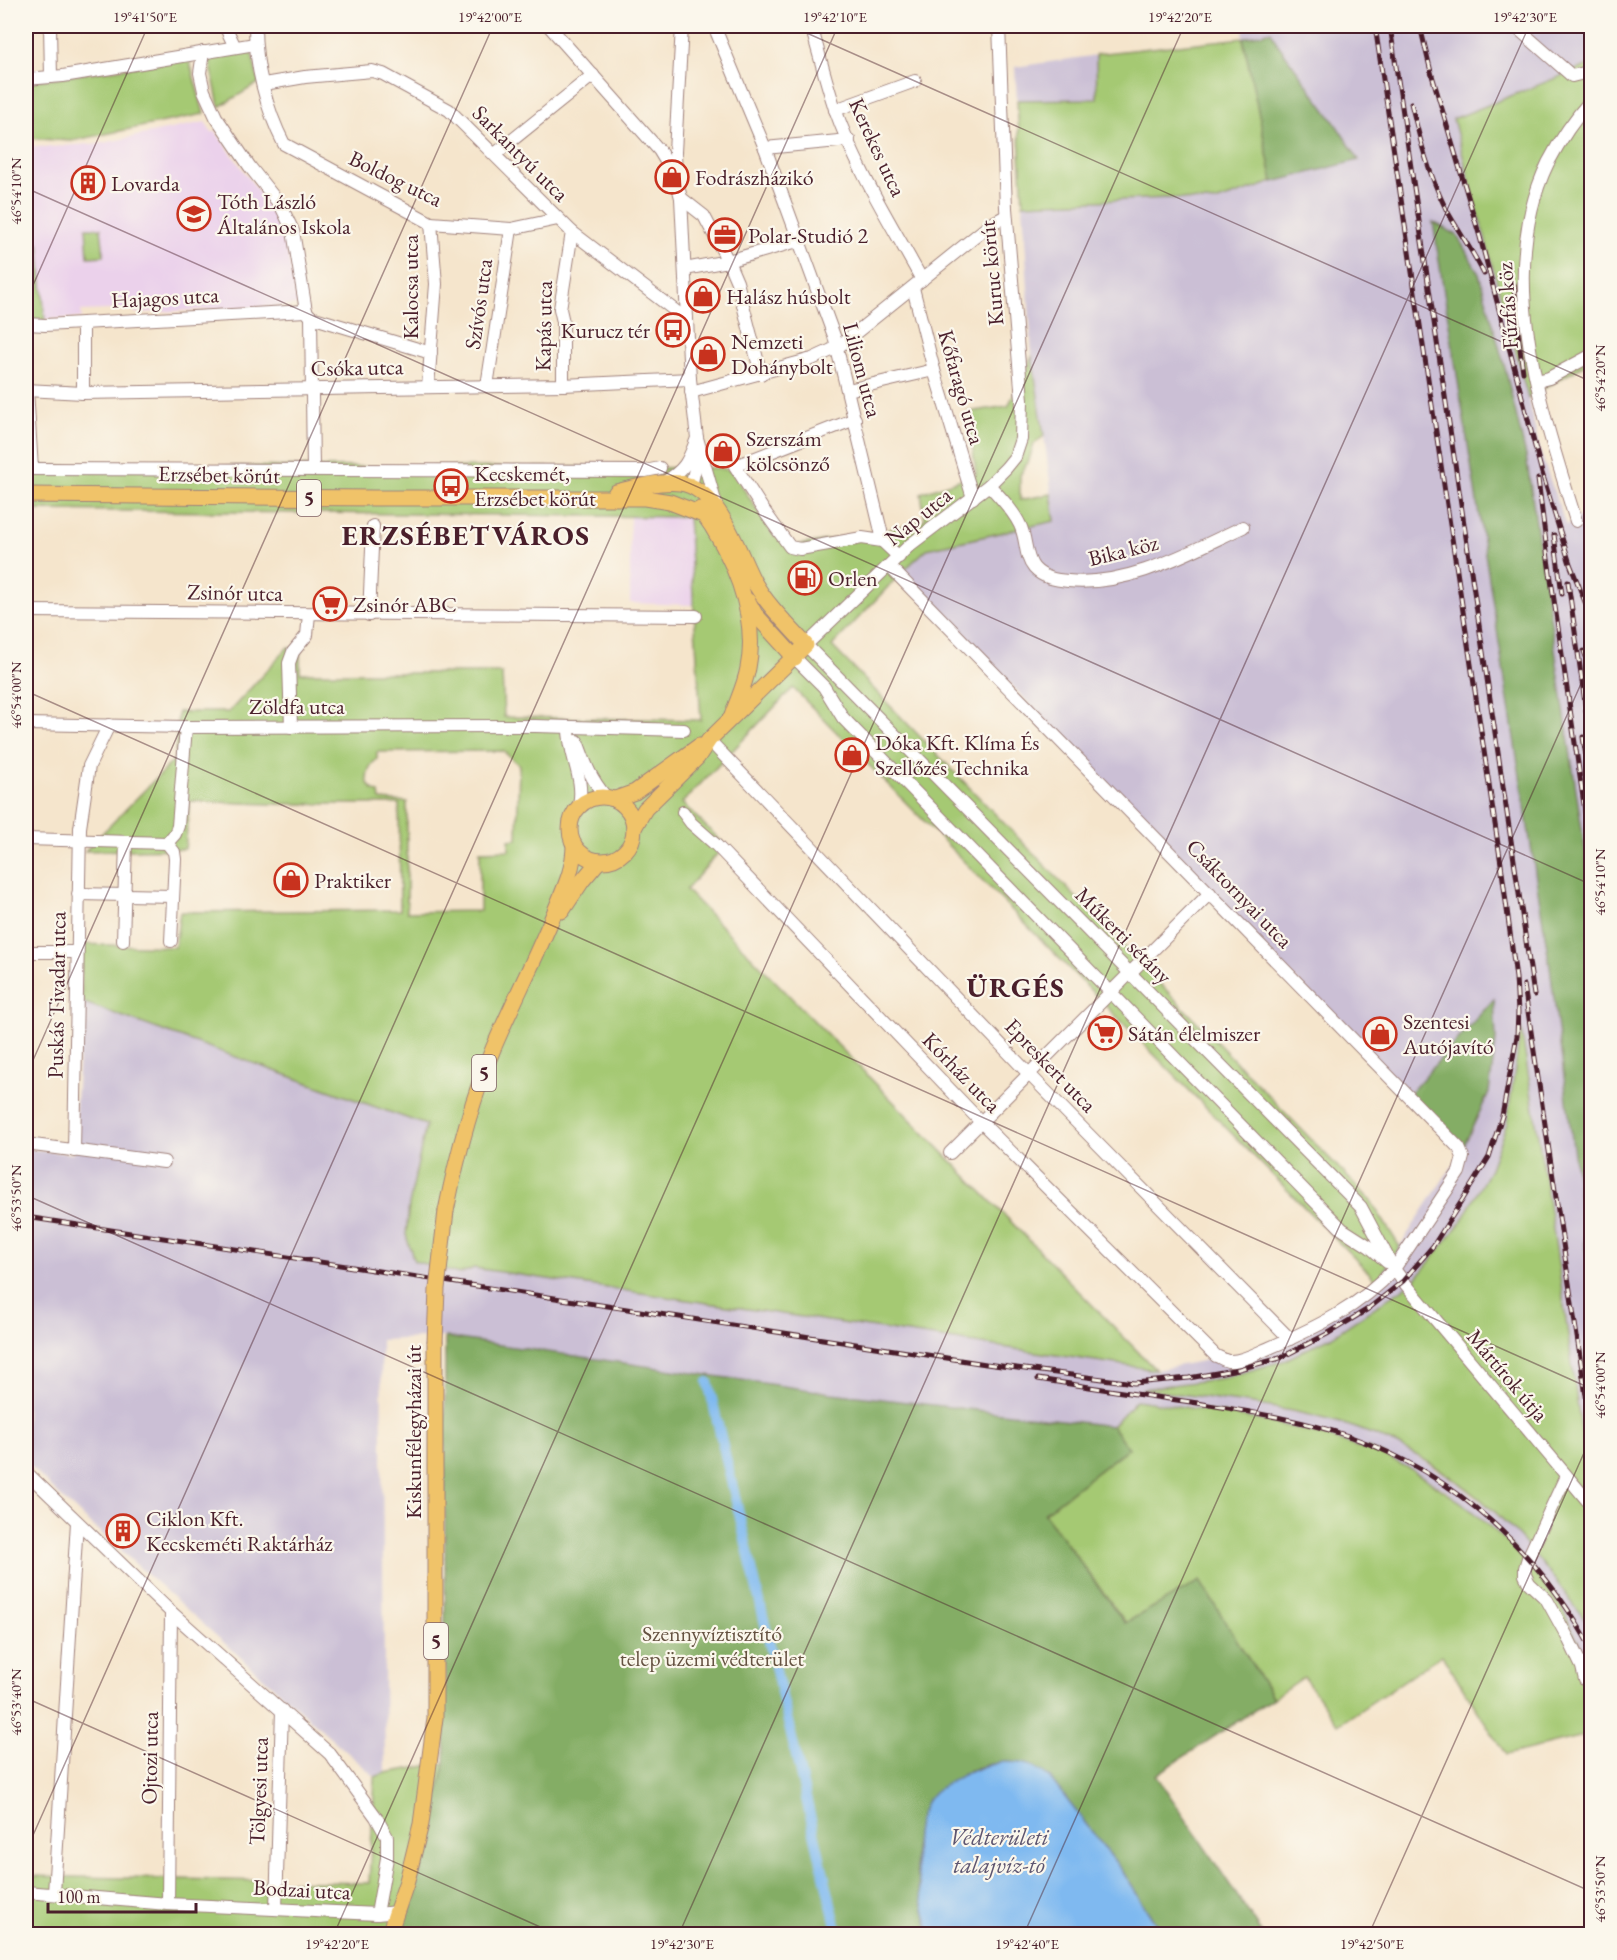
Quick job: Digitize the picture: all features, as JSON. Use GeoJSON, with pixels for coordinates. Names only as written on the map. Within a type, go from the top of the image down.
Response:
{"type":"FeatureCollection","features":[{"type":"Feature","properties":{"kind":"main road","name":"Erzsébet körút"},"geometry":{"type":"LineString","coordinates":[[592,499],[628,489],[662,475],[691,486]]}},
{"type":"Feature","properties":{"kind":"main road"},"geometry":{"type":"LineString","coordinates":[[645,498],[691,486]]}},
{"type":"Feature","properties":{"kind":"main road","name":"5"},"geometry":{"type":"LineString","coordinates":[[691,486],[706,496],[740,585],[749,623],[750,652],[747,674],[730,719]]}},
{"type":"Feature","properties":{"kind":"main road","name":"Erzsébet körút"},"geometry":{"type":"LineString","coordinates":[[26,495],[645,498],[711,513]]}},
{"type":"Feature","properties":{"kind":"main road","name":"5"},"geometry":{"type":"LineString","coordinates":[[599,861],[614,858],[624,852],[631,842],[634,828],[645,809],[697,758],[709,740],[806,645],[766,601],[711,513]]}},
{"type":"Feature","properties":{"kind":"main road"},"geometry":{"type":"LineString","coordinates":[[740,585],[755,614],[795,658]]}},
{"type":"Feature","properties":{"kind":"main road","name":"5"},"geometry":{"type":"LineString","coordinates":[[574,845],[570,825],[579,805],[592,798],[610,798],[635,792],[693,749],[709,740]]}},
{"type":"Feature","properties":{"kind":"main road"},"geometry":{"type":"LineString","coordinates":[[610,798],[629,811],[634,828]]}},
{"type":"Feature","properties":{"kind":"main road"},"geometry":{"type":"LineString","coordinates":[[574,845],[585,856],[599,861]]}},
{"type":"Feature","properties":{"kind":"main road","name":"Kiskunfélegyházai út"},"geometry":{"type":"LineString","coordinates":[[389,1935],[407,1881],[421,1824],[435,1718],[435,1341],[437,1289],[446,1211],[456,1165],[480,1082],[543,942],[572,865],[574,845]]}},
{"type":"Feature","properties":{"kind":"main road","name":"Kiskunfélegyházai út"},"geometry":{"type":"LineString","coordinates":[[543,942],[582,881],[599,861]]}},
{"type":"Feature","properties":{"kind":"street"},"geometry":{"type":"LineString","coordinates":[[50,26],[51,77]]}},
{"type":"Feature","properties":{"kind":"street"},"geometry":{"type":"LineString","coordinates":[[225,26],[235,47]]}},
{"type":"Feature","properties":{"kind":"street","name":"Boldog utca"},"geometry":{"type":"LineString","coordinates":[[255,26],[255,44],[264,84],[275,126],[284,144],[431,223],[511,229],[558,219]]}},
{"type":"Feature","properties":{"kind":"street"},"geometry":{"type":"LineString","coordinates":[[549,26],[659,150],[676,178]]}},
{"type":"Feature","properties":{"kind":"street"},"geometry":{"type":"LineString","coordinates":[[682,26],[676,131],[676,178],[681,198],[690,385],[711,513]]}},
{"type":"Feature","properties":{"kind":"street","name":"Liliom utca"},"geometry":{"type":"LineString","coordinates":[[714,26],[801,240],[838,347],[882,541]]}},
{"type":"Feature","properties":{"kind":"street","name":"Kerekes utca"},"geometry":{"type":"LineString","coordinates":[[811,26],[835,110],[918,284]]}},
{"type":"Feature","properties":{"kind":"street","name":"Kuruc körút"},"geometry":{"type":"LineString","coordinates":[[973,498],[989,485],[1015,457],[1022,430],[1020,369],[1006,216],[999,26]]}},
{"type":"Feature","properties":{"kind":"street"},"geometry":{"type":"LineString","coordinates":[[1515,26],[1572,76],[1592,71]]}},
{"type":"Feature","properties":{"kind":"street"},"geometry":{"type":"LineString","coordinates":[[26,79],[51,77],[255,44]]}},
{"type":"Feature","properties":{"kind":"street"},"geometry":{"type":"LineString","coordinates":[[203,52],[200,73],[204,92],[216,117],[250,167],[282,206],[293,231],[309,314],[313,470]]}},
{"type":"Feature","properties":{"kind":"street","name":"Sarkantyú utca"},"geometry":{"type":"LineString","coordinates":[[264,84],[304,77],[372,71],[382,74],[449,110],[572,232],[686,319]]}},
{"type":"Feature","properties":{"kind":"street"},"geometry":{"type":"LineString","coordinates":[[495,154],[594,75]]}},
{"type":"Feature","properties":{"kind":"street"},"geometry":{"type":"LineString","coordinates":[[835,110],[915,81]]}},
{"type":"Feature","properties":{"kind":"street","name":"Fűzfás köz"},"geometry":{"type":"LineString","coordinates":[[1576,521],[1559,468],[1537,381],[1525,316],[1523,274],[1526,234],[1535,199],[1548,164],[1564,135],[1592,99]]}},
{"type":"Feature","properties":{"kind":"street"},"geometry":{"type":"LineString","coordinates":[[659,150],[669,142],[676,131]]}},
{"type":"Feature","properties":{"kind":"street"},"geometry":{"type":"LineString","coordinates":[[765,148],[849,140]]}},
{"type":"Feature","properties":{"kind":"street"},"geometry":{"type":"LineString","coordinates":[[681,198],[704,216],[728,261],[737,282],[761,374]]}},
{"type":"Feature","properties":{"kind":"street","name":"Csóka utca"},"geometry":{"type":"LineString","coordinates":[[26,390],[83,393],[311,388],[690,385],[761,374],[812,359],[838,347],[991,224],[1006,216]]}},
{"type":"Feature","properties":{"kind":"street","name":"Kalocsa utca"},"geometry":{"type":"LineString","coordinates":[[428,387],[435,284],[431,223]]}},
{"type":"Feature","properties":{"kind":"street","name":"Szívós utca"},"geometry":{"type":"LineString","coordinates":[[487,386],[511,229]]}},
{"type":"Feature","properties":{"kind":"street","name":"Kapás utca"},"geometry":{"type":"LineString","coordinates":[[563,385],[561,309],[572,232]]}},
{"type":"Feature","properties":{"kind":"street"},"geometry":{"type":"LineString","coordinates":[[685,268],[728,261],[801,240]]}},
{"type":"Feature","properties":{"kind":"street","name":"Kőfaragó utca"},"geometry":{"type":"LineString","coordinates":[[918,284],[934,370],[973,498]]}},
{"type":"Feature","properties":{"kind":"street","name":"Hajagos utca"},"geometry":{"type":"LineString","coordinates":[[26,324],[309,314],[431,352]]}},
{"type":"Feature","properties":{"kind":"street"},"geometry":{"type":"LineString","coordinates":[[82,323],[83,393]]}},
{"type":"Feature","properties":{"kind":"street"},"geometry":{"type":"LineString","coordinates":[[1537,381],[1548,378],[1592,355]]}},
{"type":"Feature","properties":{"kind":"street"},"geometry":{"type":"LineString","coordinates":[[848,390],[934,370]]}},
{"type":"Feature","properties":{"kind":"street"},"geometry":{"type":"LineString","coordinates":[[26,390],[29,469],[633,471],[662,475],[683,469],[698,438]]}},
{"type":"Feature","properties":{"kind":"street"},"geometry":{"type":"LineString","coordinates":[[855,420],[735,466],[790,547],[800,549],[862,538],[882,541],[899,557]]}},
{"type":"Feature","properties":{"kind":"street"},"geometry":{"type":"LineString","coordinates":[[691,486],[698,438]]}},
{"type":"Feature","properties":{"kind":"street","name":"Bika köz"},"geometry":{"type":"LineString","coordinates":[[989,485],[1019,522],[1028,557],[1034,568],[1049,578],[1061,580],[1096,581],[1132,573],[1190,552],[1243,527]]}},
{"type":"Feature","properties":{"kind":"street","name":"Nap utca"},"geometry":{"type":"LineString","coordinates":[[890,567],[910,545],[973,498]]}},
{"type":"Feature","properties":{"kind":"street"},"geometry":{"type":"LineString","coordinates":[[369,615],[373,526]]}},
{"type":"Feature","properties":{"kind":"street"},"geometry":{"type":"LineString","coordinates":[[806,645],[890,567]]}},
{"type":"Feature","properties":{"kind":"street","name":"Csáktornyai utca"},"geometry":{"type":"LineString","coordinates":[[890,567],[1459,1148],[1463,1162],[1459,1172],[1394,1269]]}},
{"type":"Feature","properties":{"kind":"street","name":"Zsinór utca"},"geometry":{"type":"LineString","coordinates":[[26,611],[696,616]]}},
{"type":"Feature","properties":{"kind":"street"},"geometry":{"type":"LineString","coordinates":[[291,727],[290,663],[293,651],[307,635],[309,614]]}},
{"type":"Feature","properties":{"kind":"street","name":"Műkerti sétány"},"geometry":{"type":"LineString","coordinates":[[806,645],[1361,1207],[1394,1269]]}},
{"type":"Feature","properties":{"kind":"street"},"geometry":{"type":"LineString","coordinates":[[795,658],[824,687],[843,718],[1110,993],[1342,1229],[1370,1246],[1394,1269],[1383,1282],[1340,1314],[1290,1339]]}},
{"type":"Feature","properties":{"kind":"street","name":"Zöldfa utca"},"geometry":{"type":"LineString","coordinates":[[26,724],[186,727],[569,727],[684,730]]}},
{"type":"Feature","properties":{"kind":"street","name":"Puskás Tivadar utca"},"geometry":{"type":"LineString","coordinates":[[74,1151],[80,828],[89,766],[109,725]]}},
{"type":"Feature","properties":{"kind":"street"},"geometry":{"type":"LineString","coordinates":[[26,840],[167,843],[176,834],[178,826],[186,727]]}},
{"type":"Feature","properties":{"kind":"street"},"geometry":{"type":"LineString","coordinates":[[569,727],[576,737],[594,783],[610,798]]}},
{"type":"Feature","properties":{"kind":"street"},"geometry":{"type":"LineString","coordinates":[[569,727],[568,736],[582,794],[579,805]]}},
{"type":"Feature","properties":{"kind":"street","name":"Epreskert utca"},"geometry":{"type":"LineString","coordinates":[[709,740],[1029,1074],[1290,1339]]}},
{"type":"Feature","properties":{"kind":"street","name":"Kórház utca"},"geometry":{"type":"LineString","coordinates":[[684,812],[691,823],[716,845],[981,1122],[1216,1356],[1228,1361],[1247,1357],[1290,1339]]}},
{"type":"Feature","properties":{"kind":"street"},"geometry":{"type":"LineString","coordinates":[[123,942],[126,842]]}},
{"type":"Feature","properties":{"kind":"street"},"geometry":{"type":"LineString","coordinates":[[167,843],[174,852],[175,858],[171,941]]}},
{"type":"Feature","properties":{"kind":"street"},"geometry":{"type":"LineString","coordinates":[[950,1153],[1210,893]]}},
{"type":"Feature","properties":{"kind":"street"},"geometry":{"type":"LineString","coordinates":[[78,894],[173,896]]}},
{"type":"Feature","properties":{"kind":"street"},"geometry":{"type":"LineString","coordinates":[[26,952],[77,952]]}},
{"type":"Feature","properties":{"kind":"street"},"geometry":{"type":"LineString","coordinates":[[26,1144],[164,1162]]}},
{"type":"Feature","properties":{"kind":"street"},"geometry":{"type":"LineString","coordinates":[[1352,1235],[1359,1236],[1365,1233],[1369,1220]]}},
{"type":"Feature","properties":{"kind":"street","name":"Mártírok útja"},"geometry":{"type":"LineString","coordinates":[[1394,1269],[1592,1506]]}},
{"type":"Feature","properties":{"kind":"street"},"geometry":{"type":"LineString","coordinates":[[26,1472],[171,1612],[330,1754],[376,1817],[387,1837],[387,1858],[377,1914]]}},
{"type":"Feature","properties":{"kind":"street"},"geometry":{"type":"LineString","coordinates":[[1566,1476],[1528,1558],[1525,1575],[1529,1583],[1547,1600],[1582,1667],[1585,1680]]}},
{"type":"Feature","properties":{"kind":"street"},"geometry":{"type":"LineString","coordinates":[[54,1893],[77,1522]]}},
{"type":"Feature","properties":{"kind":"street","name":"Ojtozi utca"},"geometry":{"type":"LineString","coordinates":[[168,1904],[171,1612]]}},
{"type":"Feature","properties":{"kind":"street","name":"Tölgyesi utca"},"geometry":{"type":"LineString","coordinates":[[276,1909],[282,1710]]}},
{"type":"Feature","properties":{"kind":"street","name":"Bodzai utca"},"geometry":{"type":"LineString","coordinates":[[26,1892],[168,1904],[377,1914],[397,1912]]}},
{"type":"Feature","properties":{"kind":"shaded area"},"geometry":{"type":"Polygon","coordinates":[[[1244,26],[1591,26],[1591,64],[1454,119],[1540,451],[1566,526],[1591,509],[1591,890],[1526,456],[1506,372],[1457,235],[1433,223],[1550,967],[1591,1288],[1591,1504],[1557,1255],[1521,1031],[1507,1123],[1489,1171],[1461,1222],[1415,1280],[1331,1337],[1283,1361],[1224,1378],[1145,1388],[1267,1407],[1355,1427],[1388,1440],[1416,1456],[1484,1504],[1510,1527],[1544,1565],[1591,1628],[1591,1669],[1587,1657],[1509,1542],[1492,1527],[1447,1491],[1409,1468],[1310,1432],[1190,1407],[1136,1400],[1112,1426],[831,1393],[445,1337],[381,1340],[385,1773],[375,1777],[66,1502],[26,1462],[26,1149],[73,1154],[82,1002],[426,1125],[409,1205],[406,1235],[459,1274],[474,1268],[1156,1370],[1269,1348],[1377,1281],[1461,1152],[1473,1128],[1489,1092],[1496,1039],[1494,1000],[1409,1094],[1210,893],[903,571],[927,549],[1055,520],[1032,357],[1015,67],[1146,48],[1243,38],[1244,26]]]}},
{"type":"Feature","properties":{"kind":"shaded area","name":"Tóth László Általános Iskola"},"geometry":{"type":"Polygon","coordinates":[[[205,122],[212,132],[216,132],[268,208],[275,208],[281,221],[298,305],[135,313],[134,309],[81,311],[82,318],[26,320],[26,146],[50,147],[103,143],[205,122]]]}},
{"type":"Feature","properties":{"kind":"shaded area"},"geometry":{"type":"Polygon","coordinates":[[[630,516],[688,517],[694,605],[630,603],[630,516]]]}},
{"type":"Feature","properties":{"kind":"green space"},"geometry":{"type":"Polygon","coordinates":[[[1271,31],[1277,43],[1359,160],[1273,182],[1243,38],[1271,31]]]}},
{"type":"Feature","properties":{"kind":"green space"},"geometry":{"type":"Polygon","coordinates":[[[1243,38],[1273,182],[1215,202],[1169,198],[1023,204],[1017,100],[1097,99],[1096,54],[1243,38]]]}},
{"type":"Feature","properties":{"kind":"green space"},"geometry":{"type":"Polygon","coordinates":[[[251,50],[259,83],[219,107],[209,56],[251,50]]]}},
{"type":"Feature","properties":{"kind":"green space"},"geometry":{"type":"Polygon","coordinates":[[[189,59],[204,114],[71,141],[26,138],[26,82],[189,59]]]}},
{"type":"Feature","properties":{"kind":"green space"},"geometry":{"type":"Polygon","coordinates":[[[1591,64],[1591,361],[1528,398],[1453,119],[1591,64]]]}},
{"type":"Feature","properties":{"kind":"green space"},"geometry":{"type":"Polygon","coordinates":[[[1433,222],[1457,235],[1479,274],[1526,456],[1591,890],[1591,1288],[1550,967],[1433,222]]]}},
{"type":"Feature","properties":{"kind":"green space"},"geometry":{"type":"Polygon","coordinates":[[[86,228],[101,228],[104,256],[88,257],[86,228]]]}},
{"type":"Feature","properties":{"kind":"green space"},"geometry":{"type":"Polygon","coordinates":[[[39,244],[45,321],[26,320],[26,251],[39,244]]]}},
{"type":"Feature","properties":{"kind":"green space"},"geometry":{"type":"Polygon","coordinates":[[[1032,357],[1044,436],[1034,444],[1029,460],[1020,475],[1020,500],[1051,494],[1055,521],[927,549],[832,646],[1371,1201],[1400,1247],[1377,1281],[793,688],[682,803],[725,845],[686,890],[1156,1370],[474,1268],[459,1274],[414,1261],[406,1235],[409,1205],[426,1125],[82,1002],[80,944],[175,947],[180,912],[400,910],[399,804],[268,804],[190,801],[185,849],[85,851],[175,759],[178,712],[229,712],[288,647],[300,651],[300,673],[502,673],[504,717],[701,720],[688,517],[26,510],[26,466],[719,468],[732,471],[774,536],[792,546],[888,530],[925,520],[921,493],[976,474],[968,412],[1008,406],[1032,357]],[[503,751],[377,752],[377,759],[368,772],[370,786],[379,793],[380,800],[407,802],[407,912],[480,911],[480,851],[509,850],[509,840],[517,839],[519,765],[503,751]]]}},
{"type":"Feature","properties":{"kind":"green space"},"geometry":{"type":"Polygon","coordinates":[[[1494,999],[1496,1039],[1489,1092],[1461,1152],[1409,1094],[1494,999]]]}},
{"type":"Feature","properties":{"kind":"green space"},"geometry":{"type":"Polygon","coordinates":[[[1521,1028],[1557,1255],[1591,1504],[1591,1628],[1533,1553],[1496,1513],[1460,1483],[1419,1457],[1377,1436],[1330,1420],[1250,1404],[1141,1389],[1224,1378],[1283,1361],[1331,1337],[1415,1280],[1461,1222],[1489,1171],[1507,1123],[1521,1028]]]}},
{"type":"Feature","properties":{"kind":"green space","name":"Szennyvíztisztító telep üzemi védterület"},"geometry":{"type":"Polygon","coordinates":[[[445,1337],[831,1393],[1112,1426],[1128,1448],[1044,1513],[1125,1623],[1200,1581],[1273,1698],[1156,1775],[1263,1934],[1162,1934],[1121,1869],[1050,1778],[1032,1767],[1011,1762],[990,1764],[966,1773],[928,1803],[922,1811],[916,1835],[915,1860],[918,1885],[930,1934],[398,1934],[428,1848],[445,1763],[445,1337]]]}},
{"type":"Feature","properties":{"kind":"green space"},"geometry":{"type":"Polygon","coordinates":[[[1136,1400],[1281,1425],[1365,1450],[1368,1448],[1409,1468],[1461,1502],[1508,1542],[1561,1606],[1591,1669],[1591,1734],[1506,1755],[1442,1655],[1338,1725],[1304,1677],[1273,1698],[1200,1582],[1126,1623],[1044,1513],[1128,1448],[1112,1426],[1136,1400]]]}},
{"type":"Feature","properties":{"kind":"green space"},"geometry":{"type":"Polygon","coordinates":[[[445,1763],[420,1871],[398,1934],[26,1934],[26,1876],[369,1883],[375,1777],[385,1773],[445,1763]]]}},
{"type":"Feature","properties":{"kind":"water","name":"Védterületi talajvíz-tó"},"geometry":{"type":"Polygon","coordinates":[[[1004,1762],[1029,1765],[1050,1778],[1121,1869],[1162,1934],[930,1934],[916,1862],[917,1826],[923,1809],[932,1794],[943,1785],[973,1770],[1004,1762]]]}},
{"type":"Feature","properties":{"kind":"waterway"},"geometry":{"type":"LineString","coordinates":[[708,1382],[838,1934]]}},
{"type":"Feature","properties":{"kind":"railway"},"geometry":{"type":"LineString","coordinates":[[26,1217],[986,1364],[1134,1383],[1189,1378],[1239,1369],[1280,1358],[1327,1334],[1368,1309],[1403,1281],[1433,1246],[1489,1157],[1502,1116],[1517,1036],[1518,1012],[1516,978],[1501,864],[1375,26]]}},
{"type":"Feature","properties":{"kind":"railway"},"geometry":{"type":"LineString","coordinates":[[1390,26],[1534,995]]}},
{"type":"Feature","properties":{"kind":"railway"},"geometry":{"type":"LineString","coordinates":[[1420,26],[1431,72],[1480,237],[1542,473],[1570,564],[1592,619]]}},
{"type":"Feature","properties":{"kind":"railway"},"geometry":{"type":"LineString","coordinates":[[1411,103],[1440,196],[1484,274]]}},
{"type":"Feature","properties":{"kind":"railway"},"geometry":{"type":"LineString","coordinates":[[1514,285],[1523,372]]}},
{"type":"Feature","properties":{"kind":"railway"},"geometry":{"type":"LineString","coordinates":[[1538,479],[1592,859]]}},
{"type":"Feature","properties":{"kind":"railway"},"geometry":{"type":"LineString","coordinates":[[1554,535],[1562,594]]}},
{"type":"Feature","properties":{"kind":"railway"},"geometry":{"type":"LineString","coordinates":[[1568,582],[1591,745]]}},
{"type":"Feature","properties":{"kind":"railway"},"geometry":{"type":"LineString","coordinates":[[1584,651],[1592,674]]}},
{"type":"Feature","properties":{"kind":"railway"},"geometry":{"type":"LineString","coordinates":[[1583,737],[1592,793]]}},
{"type":"Feature","properties":{"kind":"railway"},"geometry":{"type":"LineString","coordinates":[[1524,985],[1592,1436]]}},
{"type":"Feature","properties":{"kind":"railway"},"geometry":{"type":"LineString","coordinates":[[1038,1379],[1272,1416],[1351,1437],[1389,1453],[1425,1472],[1459,1495],[1491,1521],[1547,1581],[1592,1650]]}},
{"type":"Feature","properties":{"kind":"place","name":"Fodrászházikó"},"geometry":{"type":"Point","coordinates":[672,177]}},
{"type":"Feature","properties":{"kind":"place","name":"Lovarda"},"geometry":{"type":"Point","coordinates":[88,183]}},
{"type":"Feature","properties":{"kind":"place","name":"Tóth László Általános Iskola"},"geometry":{"type":"Point","coordinates":[194,214]}},
{"type":"Feature","properties":{"kind":"place","name":"Polar-Studió 2"},"geometry":{"type":"Point","coordinates":[725,235]}},
{"type":"Feature","properties":{"kind":"place","name":"Halász húsbolt"},"geometry":{"type":"Point","coordinates":[703,296]}},
{"type":"Feature","properties":{"kind":"place","name":"Kurucz tér"},"geometry":{"type":"Point","coordinates":[673,330]}},
{"type":"Feature","properties":{"kind":"place","name":"Nemzeti Dohánybolt"},"geometry":{"type":"Point","coordinates":[708,354]}},
{"type":"Feature","properties":{"kind":"place","name":"Szerszám kölcsönző"},"geometry":{"type":"Point","coordinates":[723,451]}},
{"type":"Feature","properties":{"kind":"place","name":"Kecskemét, Erzsébet körút"},"geometry":{"type":"Point","coordinates":[451,486]}},
{"type":"Feature","properties":{"kind":"place","name":"Orlen"},"geometry":{"type":"Point","coordinates":[805,578]}},
{"type":"Feature","properties":{"kind":"place","name":"Zsinór ABC"},"geometry":{"type":"Point","coordinates":[330,604]}},
{"type":"Feature","properties":{"kind":"place","name":"Dóka Kft. Klíma És Szellőzés Technika"},"geometry":{"type":"Point","coordinates":[852,755]}},
{"type":"Feature","properties":{"kind":"place","name":"Praktiker"},"geometry":{"type":"Point","coordinates":[291,880]}},
{"type":"Feature","properties":{"kind":"place","name":"Sátán élelmiszer"},"geometry":{"type":"Point","coordinates":[1105,1033]}},
{"type":"Feature","properties":{"kind":"place","name":"Szentesi Autójavító"},"geometry":{"type":"Point","coordinates":[1380,1034]}},
{"type":"Feature","properties":{"kind":"place","name":"Ciklon Kft. Kecskeméti Raktárház"},"geometry":{"type":"Point","coordinates":[123,1531]}},
{"type":"Feature","properties":{"kind":"district","name":"ERZSÉBETVÁROS"},"geometry":{"type":"Point","coordinates":[466,535]}},
{"type":"Feature","properties":{"kind":"district","name":"ÜRGÉS"},"geometry":{"type":"Point","coordinates":[1016,987]}}]}
